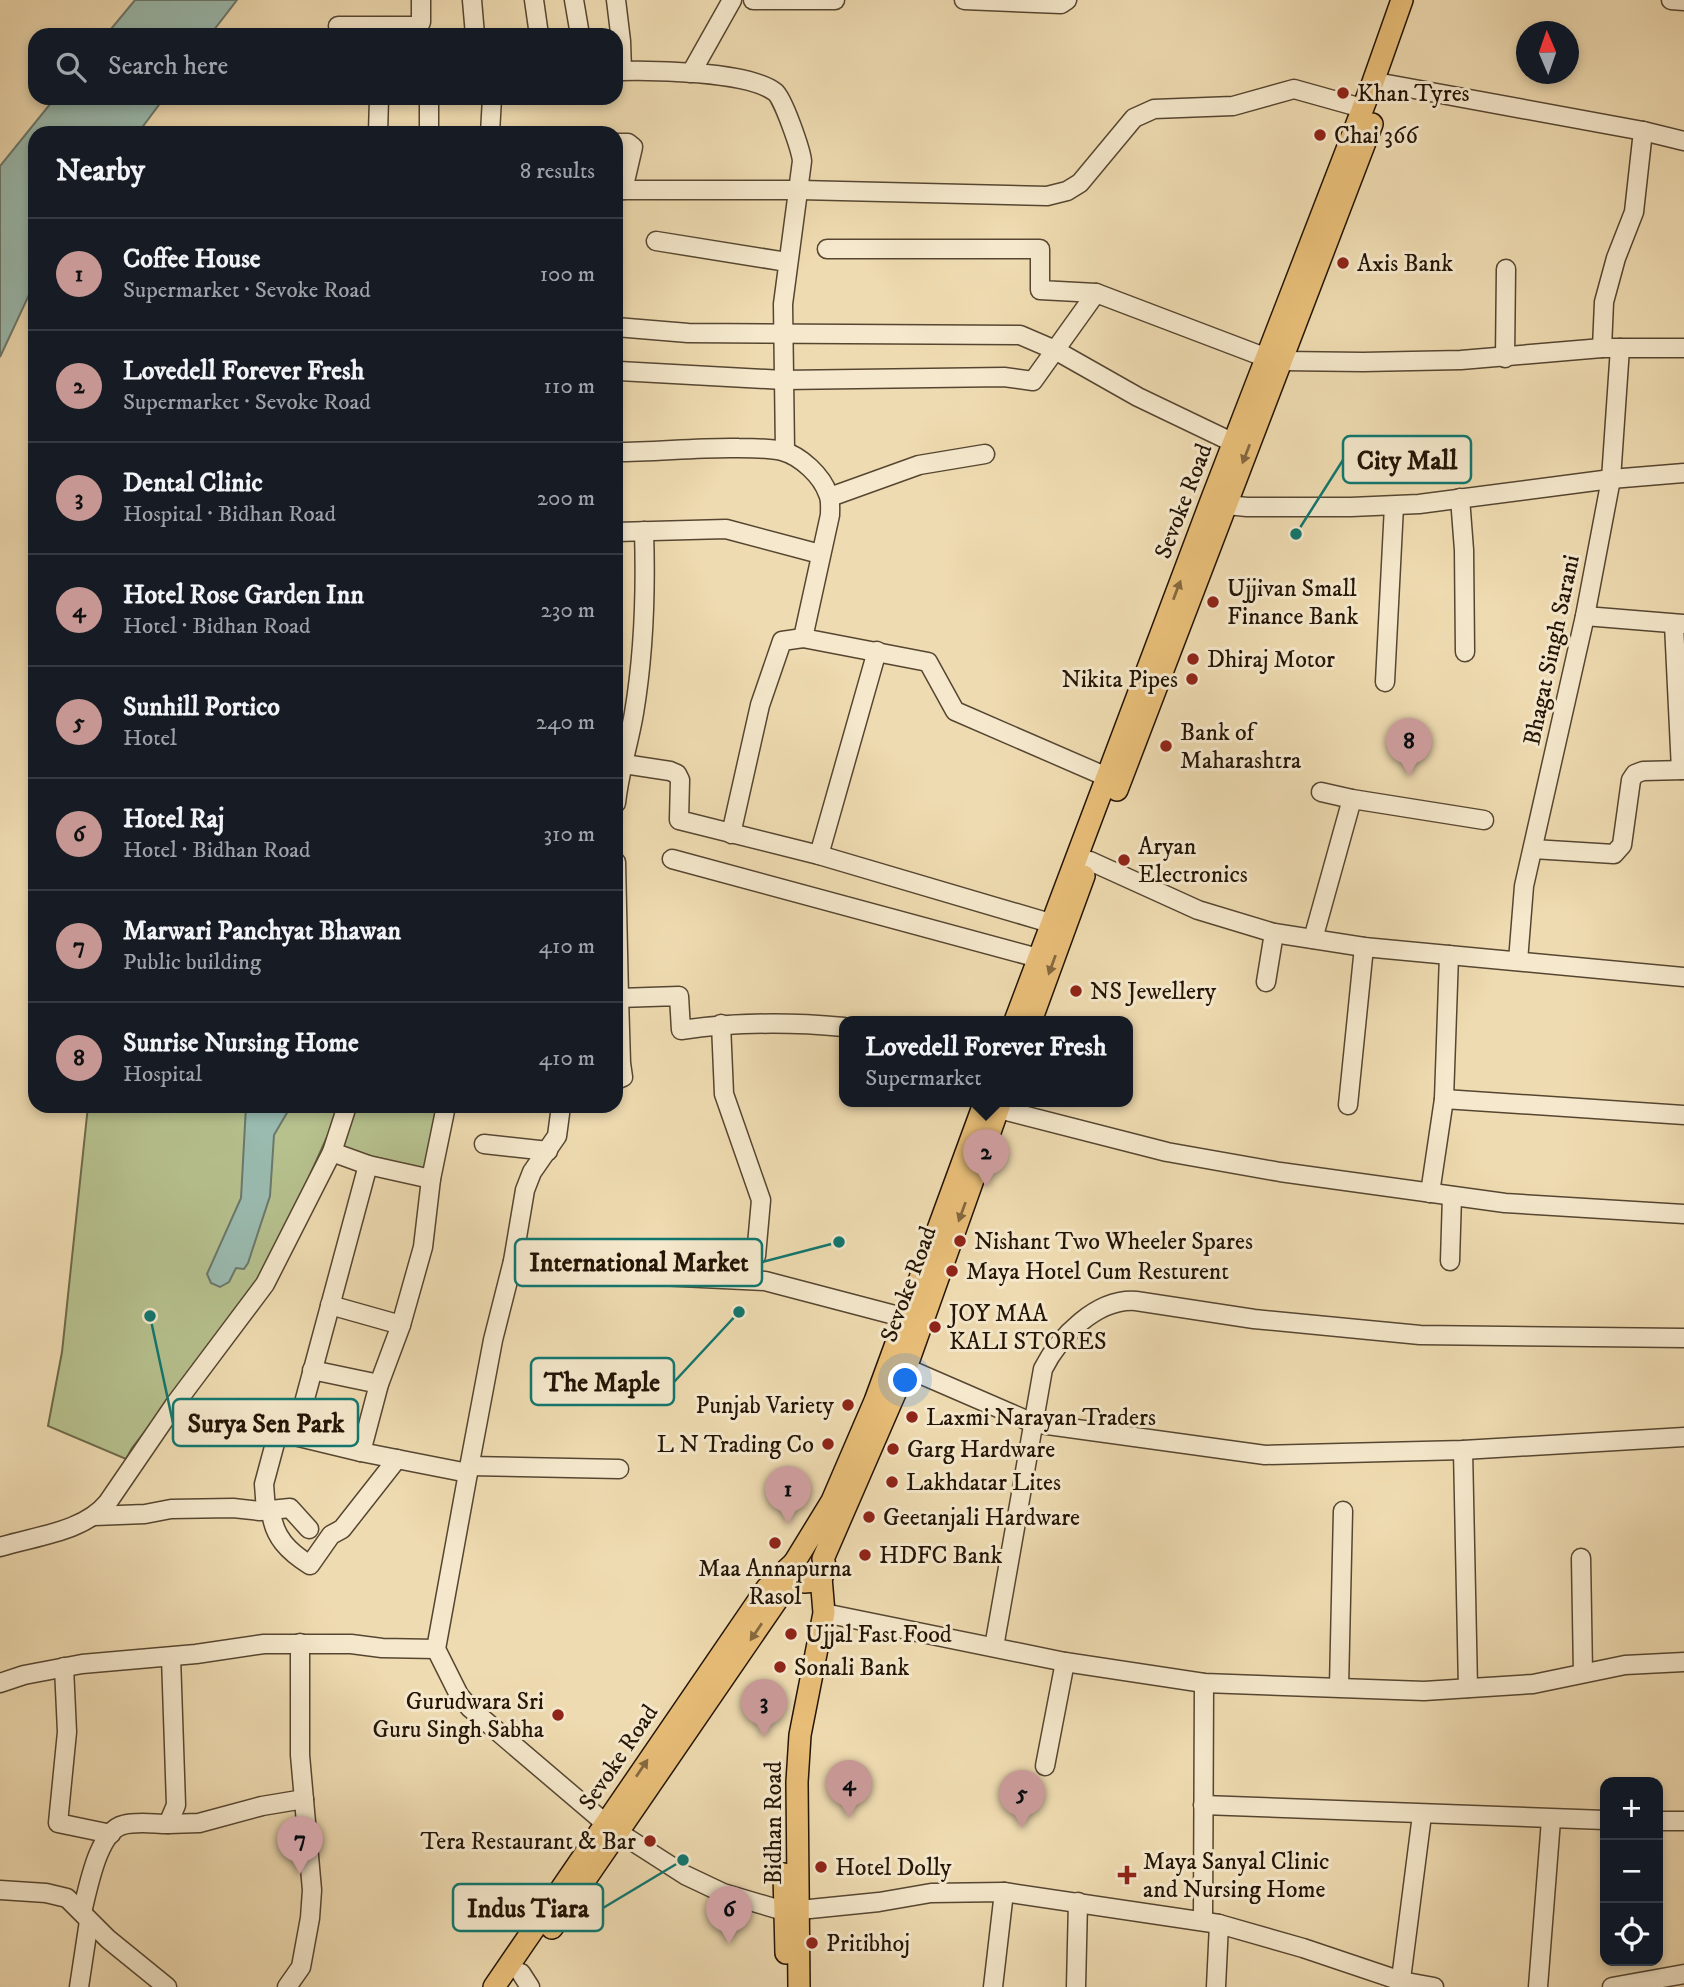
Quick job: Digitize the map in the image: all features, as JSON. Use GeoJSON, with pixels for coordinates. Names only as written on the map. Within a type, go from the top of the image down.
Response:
{"type":"FeatureCollection","features":[{"type":"Feature","properties":{"kind":"main road","name":"Sevoke Road"},"geometry":{"type":"LineString","coordinates":[[1033,1016],[1084,858],[1107,777],[1219,503],[1234,443],[1274,359],[1362,108],[1380,83],[1402,0]]}},
{"type":"Feature","properties":{"kind":"main road","name":"Sevoke Road"},"geometry":{"type":"LineString","coordinates":[[1017,1016],[1050,923],[1084,858],[1380,83],[1416,0]]}},
{"type":"Feature","properties":{"kind":"main road","name":"Sevoke Road"},"geometry":{"type":"LineString","coordinates":[[808,1569],[832,1501],[875,1401],[991,1107]]}},
{"type":"Feature","properties":{"kind":"main road","name":"Sevoke Road"},"geometry":{"type":"LineString","coordinates":[[521,1982],[612,1827],[767,1588],[808,1569],[906,1367],[991,1107]]}},
{"type":"Feature","properties":{"kind":"main road","name":"Bidhan Road"},"geometry":{"type":"LineString","coordinates":[[799,1987],[785,1781],[789,1746],[818,1611],[808,1569]]}},
{"type":"Feature","properties":{"kind":"main road","name":"Sevoke Road"},"geometry":{"type":"LineString","coordinates":[[494,1987],[612,1827]]}},
{"type":"Feature","properties":{"kind":"main road","name":"Bidhan Road"},"geometry":{"type":"LineString","coordinates":[[786,1987],[792,1910]]}},
{"type":"Feature","properties":{"kind":"street"},"geometry":{"type":"LineString","coordinates":[[338,26],[419,26],[421,0]]}},
{"type":"Feature","properties":{"kind":"street"},"geometry":{"type":"LineString","coordinates":[[472,0],[474,28]]}},
{"type":"Feature","properties":{"kind":"street"},"geometry":{"type":"LineString","coordinates":[[534,0],[538,28]]}},
{"type":"Feature","properties":{"kind":"street"},"geometry":{"type":"LineString","coordinates":[[574,0],[579,28]]}},
{"type":"Feature","properties":{"kind":"street"},"geometry":{"type":"LineString","coordinates":[[615,0],[619,28]]}},
{"type":"Feature","properties":{"kind":"street"},"geometry":{"type":"LineString","coordinates":[[691,73],[732,0]]}},
{"type":"Feature","properties":{"kind":"street"},"geometry":{"type":"LineString","coordinates":[[753,0],[835,0]]}},
{"type":"Feature","properties":{"kind":"street"},"geometry":{"type":"LineString","coordinates":[[964,0],[1061,5],[1067,0]]}},
{"type":"Feature","properties":{"kind":"street"},"geometry":{"type":"LineString","coordinates":[[1671,0],[1684,1]]}},
{"type":"Feature","properties":{"kind":"street"},"geometry":{"type":"LineString","coordinates":[[623,71],[691,73],[744,80],[776,93],[779,97],[800,147],[802,161],[800,190],[787,262],[783,332],[785,452]]}},
{"type":"Feature","properties":{"kind":"street"},"geometry":{"type":"LineString","coordinates":[[1380,83],[1643,131],[1684,141]]}},
{"type":"Feature","properties":{"kind":"street"},"geometry":{"type":"LineString","coordinates":[[623,190],[800,190],[1047,196],[1067,191],[1080,183],[1134,118],[1154,109],[1233,106],[1294,89],[1362,108]]}},
{"type":"Feature","properties":{"kind":"street"},"geometry":{"type":"LineString","coordinates":[[378,126],[379,105]]}},
{"type":"Feature","properties":{"kind":"street"},"geometry":{"type":"LineString","coordinates":[[429,105],[429,126]]}},
{"type":"Feature","properties":{"kind":"street"},"geometry":{"type":"LineString","coordinates":[[490,126],[492,105]]}},
{"type":"Feature","properties":{"kind":"street"},"geometry":{"type":"LineString","coordinates":[[1602,348],[1602,318],[1608,285],[1634,212],[1643,131]]}},
{"type":"Feature","properties":{"kind":"street"},"geometry":{"type":"LineString","coordinates":[[623,143],[633,147],[623,180]]}},
{"type":"Feature","properties":{"kind":"street"},"geometry":{"type":"LineString","coordinates":[[656,241],[787,262]]}},
{"type":"Feature","properties":{"kind":"street"},"geometry":{"type":"LineString","coordinates":[[827,248],[1040,249],[1040,290],[1096,293],[1274,359],[1363,362],[1505,358],[1602,348],[1684,348]]}},
{"type":"Feature","properties":{"kind":"street"},"geometry":{"type":"LineString","coordinates":[[1505,358],[1506,269]]}},
{"type":"Feature","properties":{"kind":"street"},"geometry":{"type":"LineString","coordinates":[[623,371],[783,380],[1004,377],[1033,381],[1096,293]]}},
{"type":"Feature","properties":{"kind":"street"},"geometry":{"type":"LineString","coordinates":[[623,328],[688,333],[1009,334],[1032,339],[1055,350],[1138,397],[1234,443]]}},
{"type":"Feature","properties":{"kind":"street","name":"Bhagat Singh Sarani"},"geometry":{"type":"LineString","coordinates":[[1518,961],[1524,886],[1586,616],[1611,480],[1620,348]]}},
{"type":"Feature","properties":{"kind":"street"},"geometry":{"type":"LineString","coordinates":[[623,452],[697,447],[761,449],[785,452],[812,470],[823,482],[830,496],[830,515],[803,638]]}},
{"type":"Feature","properties":{"kind":"street"},"geometry":{"type":"LineString","coordinates":[[830,496],[919,465],[985,454]]}},
{"type":"Feature","properties":{"kind":"street"},"geometry":{"type":"LineString","coordinates":[[1219,503],[1247,507],[1394,506],[1684,472]]}},
{"type":"Feature","properties":{"kind":"street"},"geometry":{"type":"LineString","coordinates":[[1460,498],[1464,550],[1465,652]]}},
{"type":"Feature","properties":{"kind":"street"},"geometry":{"type":"LineString","coordinates":[[1385,682],[1394,506]]}},
{"type":"Feature","properties":{"kind":"street"},"geometry":{"type":"LineString","coordinates":[[623,532],[726,529],[820,554]]}},
{"type":"Feature","properties":{"kind":"street"},"geometry":{"type":"LineString","coordinates":[[623,768],[641,658],[646,593],[644,531]]}},
{"type":"Feature","properties":{"kind":"street"},"geometry":{"type":"LineString","coordinates":[[1533,849],[1614,854],[1622,845],[1631,780],[1635,774],[1643,771],[1682,770],[1679,624],[1586,616]]}},
{"type":"Feature","properties":{"kind":"street"},"geometry":{"type":"LineString","coordinates":[[730,834],[760,705],[782,641],[803,638],[928,662],[955,712],[1107,777]]}},
{"type":"Feature","properties":{"kind":"street"},"geometry":{"type":"LineString","coordinates":[[819,855],[877,651]]}},
{"type":"Feature","properties":{"kind":"street"},"geometry":{"type":"LineString","coordinates":[[624,764],[675,772],[680,780],[679,820],[819,855],[1050,923]]}},
{"type":"Feature","properties":{"kind":"street"},"geometry":{"type":"LineString","coordinates":[[1321,792],[1484,820]]}},
{"type":"Feature","properties":{"kind":"street"},"geometry":{"type":"LineString","coordinates":[[1313,939],[1352,799]]}},
{"type":"Feature","properties":{"kind":"street"},"geometry":{"type":"LineString","coordinates":[[1084,858],[1198,910],[1274,933],[1364,947],[1684,977]]}},
{"type":"Feature","properties":{"kind":"street"},"geometry":{"type":"LineString","coordinates":[[672,859],[1038,958]]}},
{"type":"Feature","properties":{"kind":"street"},"geometry":{"type":"LineString","coordinates":[[1266,982],[1274,933]]}},
{"type":"Feature","properties":{"kind":"street"},"geometry":{"type":"LineString","coordinates":[[1348,1105],[1364,947]]}},
{"type":"Feature","properties":{"kind":"street"},"geometry":{"type":"LineString","coordinates":[[1430,1193],[1444,1099],[1449,955]]}},
{"type":"Feature","properties":{"kind":"street"},"geometry":{"type":"LineString","coordinates":[[623,998],[679,996],[681,1030],[721,1024],[839,1027]]}},
{"type":"Feature","properties":{"kind":"street"},"geometry":{"type":"LineString","coordinates":[[721,1024],[724,1094],[761,1200],[756,1256]]}},
{"type":"Feature","properties":{"kind":"street"},"geometry":{"type":"LineString","coordinates":[[1444,1099],[1684,1115]]}},
{"type":"Feature","properties":{"kind":"street"},"geometry":{"type":"LineString","coordinates":[[1003,1107],[1167,1152],[1280,1172],[1505,1203],[1684,1214]]}},
{"type":"Feature","properties":{"kind":"street"},"geometry":{"type":"LineString","coordinates":[[94,1516],[108,1502],[175,1404],[265,1284],[332,1152],[345,1113]]}},
{"type":"Feature","properties":{"kind":"street"},"geometry":{"type":"LineString","coordinates":[[361,1452],[379,1384],[401,1325],[423,1247],[431,1179],[445,1113]]}},
{"type":"Feature","properties":{"kind":"street"},"geometry":{"type":"LineString","coordinates":[[560,1113],[557,1136],[526,1183],[436,1649],[462,1700],[612,1827],[685,1875],[723,1893],[792,1910],[879,1902],[931,1893],[1004,1892],[1211,1923],[1303,1948],[1400,1984],[1434,1987]]}},
{"type":"Feature","properties":{"kind":"street"},"geometry":{"type":"LineString","coordinates":[[484,1144],[548,1150]]}},
{"type":"Feature","properties":{"kind":"street"},"geometry":{"type":"LineString","coordinates":[[332,1152],[368,1165],[431,1179]]}},
{"type":"Feature","properties":{"kind":"street"},"geometry":{"type":"LineString","coordinates":[[368,1165],[312,1370],[264,1484],[269,1510],[280,1539],[289,1551],[310,1565],[331,1535],[341,1529],[397,1459]]}},
{"type":"Feature","properties":{"kind":"street"},"geometry":{"type":"LineString","coordinates":[[1450,1261],[1452,1196]]}},
{"type":"Feature","properties":{"kind":"street"},"geometry":{"type":"LineString","coordinates":[[513,1261],[597,1273],[765,1281],[906,1318]]}},
{"type":"Feature","properties":{"kind":"street"},"geometry":{"type":"LineString","coordinates":[[994,1647],[1043,1369],[1051,1352],[1063,1337],[1104,1307],[1121,1301],[1254,1319],[1420,1335],[1684,1338]]}},
{"type":"Feature","properties":{"kind":"street"},"geometry":{"type":"LineString","coordinates":[[330,1305],[401,1325]]}},
{"type":"Feature","properties":{"kind":"street"},"geometry":{"type":"LineString","coordinates":[[906,1367],[1034,1423],[1265,1455],[1463,1450],[1684,1437]]}},
{"type":"Feature","properties":{"kind":"street"},"geometry":{"type":"LineString","coordinates":[[312,1370],[379,1384]]}},
{"type":"Feature","properties":{"kind":"street"},"geometry":{"type":"LineString","coordinates":[[175,1404],[286,1434],[397,1459],[469,1469],[619,1469]]}},
{"type":"Feature","properties":{"kind":"street"},"geometry":{"type":"LineString","coordinates":[[1463,1450],[1468,1688]]}},
{"type":"Feature","properties":{"kind":"street"},"geometry":{"type":"LineString","coordinates":[[0,1547],[66,1528],[94,1516],[145,1514],[170,1509],[290,1508],[309,1529]]}},
{"type":"Feature","properties":{"kind":"street"},"geometry":{"type":"LineString","coordinates":[[1339,1687],[1343,1511]]}},
{"type":"Feature","properties":{"kind":"street"},"geometry":{"type":"LineString","coordinates":[[1581,1558],[1583,1673]]}},
{"type":"Feature","properties":{"kind":"street"},"geometry":{"type":"LineString","coordinates":[[818,1611],[1065,1662],[1205,1683],[1424,1690],[1533,1684],[1625,1665],[1684,1662]]}},
{"type":"Feature","properties":{"kind":"street"},"geometry":{"type":"LineString","coordinates":[[0,1683],[64,1667],[216,1652],[255,1644],[300,1643],[436,1649]]}},
{"type":"Feature","properties":{"kind":"street"},"geometry":{"type":"LineString","coordinates":[[286,1987],[301,1967],[310,1918],[311,1856],[304,1799],[298,1704],[300,1643]]}},
{"type":"Feature","properties":{"kind":"street"},"geometry":{"type":"LineString","coordinates":[[168,1825],[176,1805],[171,1657]]}},
{"type":"Feature","properties":{"kind":"street"},"geometry":{"type":"LineString","coordinates":[[1045,1766],[1065,1662]]}},
{"type":"Feature","properties":{"kind":"street"},"geometry":{"type":"LineString","coordinates":[[64,1667],[67,1732],[58,1823],[111,1834]]}},
{"type":"Feature","properties":{"kind":"street"},"geometry":{"type":"LineString","coordinates":[[1205,1683],[1203,1805],[1216,1987]]}},
{"type":"Feature","properties":{"kind":"street"},"geometry":{"type":"LineString","coordinates":[[79,1987],[94,1865],[111,1834],[122,1825],[199,1823],[262,1806],[304,1799]]}},
{"type":"Feature","properties":{"kind":"street"},"geometry":{"type":"LineString","coordinates":[[1203,1805],[1600,1820]]}},
{"type":"Feature","properties":{"kind":"street"},"geometry":{"type":"LineString","coordinates":[[1400,1984],[1422,1815]]}},
{"type":"Feature","properties":{"kind":"street"},"geometry":{"type":"LineString","coordinates":[[1538,1987],[1551,1820]]}},
{"type":"Feature","properties":{"kind":"street"},"geometry":{"type":"LineString","coordinates":[[1663,1821],[1684,1821]]}},
{"type":"Feature","properties":{"kind":"street"},"geometry":{"type":"LineString","coordinates":[[0,1890],[61,1896],[72,1901],[167,1987]]}},
{"type":"Feature","properties":{"kind":"street"},"geometry":{"type":"LineString","coordinates":[[993,1987],[1004,1892]]}},
{"type":"Feature","properties":{"kind":"street"},"geometry":{"type":"LineString","coordinates":[[1076,1987],[1078,1902]]}},
{"type":"Feature","properties":{"kind":"street"},"geometry":{"type":"LineString","coordinates":[[1612,1987],[1684,1974]]}},
{"type":"Feature","properties":{"kind":"green space"},"geometry":{"type":"Polygon","coordinates":[[[87,1113],[338,1113],[262,1281],[126,1459],[48,1426],[62,1352],[87,1113]]]}},
{"type":"Feature","properties":{"kind":"green space"},"geometry":{"type":"Polygon","coordinates":[[[348,1113],[441,1113],[428,1173],[342,1150],[348,1113]]]}},
{"type":"Feature","properties":{"kind":"water"},"geometry":{"type":"Polygon","coordinates":[[[135,0],[237,0],[215,28],[112,28],[135,0]]]}},
{"type":"Feature","properties":{"kind":"water"},"geometry":{"type":"Polygon","coordinates":[[[49,105],[159,105],[143,126],[32,126],[49,105]]]}},
{"type":"Feature","properties":{"kind":"water"},"geometry":{"type":"Polygon","coordinates":[[[28,131],[28,297],[0,357],[0,166],[28,131]]]}},
{"type":"Feature","properties":{"kind":"water"},"geometry":{"type":"Polygon","coordinates":[[[246,1113],[287,1113],[274,1135],[270,1196],[248,1263],[244,1269],[236,1268],[229,1282],[220,1287],[211,1283],[207,1274],[241,1198],[246,1113]]]}},
{"type":"Feature","properties":{"kind":"place","name":"Khan Tyres"},"geometry":{"type":"Point","coordinates":[1343,93]}},
{"type":"Feature","properties":{"kind":"place","name":"Chai 366"},"geometry":{"type":"Point","coordinates":[1320,135]}},
{"type":"Feature","properties":{"kind":"place","name":"Axis Bank"},"geometry":{"type":"Point","coordinates":[1343,263]}},
{"type":"Feature","properties":{"kind":"place","name":"City Mall"},"geometry":{"type":"Point","coordinates":[1296,534]}},
{"type":"Feature","properties":{"kind":"place","name":"Ujjivan Small Finance Bank"},"geometry":{"type":"Point","coordinates":[1213,602]}},
{"type":"Feature","properties":{"kind":"place","name":"Dhiraj Motor"},"geometry":{"type":"Point","coordinates":[1193,659]}},
{"type":"Feature","properties":{"kind":"place","name":"Nikita Pipes"},"geometry":{"type":"Point","coordinates":[1192,679]}},
{"type":"Feature","properties":{"kind":"place","name":"Bank of Maharashtra"},"geometry":{"type":"Point","coordinates":[1166,746]}},
{"type":"Feature","properties":{"kind":"place","name":"Sunrise Nursing Home"},"geometry":{"type":"Point","coordinates":[1409,776]}},
{"type":"Feature","properties":{"kind":"place","name":"Aryan Electronics"},"geometry":{"type":"Point","coordinates":[1124,860]}},
{"type":"Feature","properties":{"kind":"place","name":"NS Jewellery"},"geometry":{"type":"Point","coordinates":[1076,991]}},
{"type":"Feature","properties":{"kind":"place","name":"Lovedell Forever Fresh"},"geometry":{"type":"Point","coordinates":[986,1187]}},
{"type":"Feature","properties":{"kind":"place","name":"Nishant Two Wheeler Spares"},"geometry":{"type":"Point","coordinates":[960,1241]}},
{"type":"Feature","properties":{"kind":"place","name":"International Market"},"geometry":{"type":"Point","coordinates":[839,1242]}},
{"type":"Feature","properties":{"kind":"place","name":"Maya Hotel Cum Resturent"},"geometry":{"type":"Point","coordinates":[952,1271]}},
{"type":"Feature","properties":{"kind":"place","name":"The Maple"},"geometry":{"type":"Point","coordinates":[739,1312]}},
{"type":"Feature","properties":{"kind":"place","name":"Surya Sen Park"},"geometry":{"type":"Point","coordinates":[150,1316]}},
{"type":"Feature","properties":{"kind":"place","name":"JOY MAA KALI STORES"},"geometry":{"type":"Point","coordinates":[935,1327]}},
{"type":"Feature","properties":{"kind":"place","name":"Punjab Variety"},"geometry":{"type":"Point","coordinates":[848,1405]}},
{"type":"Feature","properties":{"kind":"place","name":"Laxmi Narayan Traders"},"geometry":{"type":"Point","coordinates":[912,1417]}},
{"type":"Feature","properties":{"kind":"place","name":"L N Trading Co"},"geometry":{"type":"Point","coordinates":[828,1444]}},
{"type":"Feature","properties":{"kind":"place","name":"Garg Hardware"},"geometry":{"type":"Point","coordinates":[893,1449]}},
{"type":"Feature","properties":{"kind":"place","name":"Lakhdatar Lites"},"geometry":{"type":"Point","coordinates":[892,1482]}},
{"type":"Feature","properties":{"kind":"place","name":"Geetanjali Hardware"},"geometry":{"type":"Point","coordinates":[869,1517]}},
{"type":"Feature","properties":{"kind":"place","name":"Coffee House"},"geometry":{"type":"Point","coordinates":[788,1524]}},
{"type":"Feature","properties":{"kind":"place","name":"Maa Annapurna Rasol"},"geometry":{"type":"Point","coordinates":[775,1543]}},
{"type":"Feature","properties":{"kind":"place","name":"HDFC Bank"},"geometry":{"type":"Point","coordinates":[865,1555]}},
{"type":"Feature","properties":{"kind":"place","name":"Ujjal Fast Food"},"geometry":{"type":"Point","coordinates":[791,1634]}},
{"type":"Feature","properties":{"kind":"place","name":"Sonali Bank"},"geometry":{"type":"Point","coordinates":[780,1667]}},
{"type":"Feature","properties":{"kind":"place","name":"Gurudwara Sri Guru Singh Sabha"},"geometry":{"type":"Point","coordinates":[558,1715]}},
{"type":"Feature","properties":{"kind":"place","name":"Dental Clinic"},"geometry":{"type":"Point","coordinates":[764,1737]}},
{"type":"Feature","properties":{"kind":"place","name":"Hotel Rose Garden Inn"},"geometry":{"type":"Point","coordinates":[849,1818]}},
{"type":"Feature","properties":{"kind":"place","name":"Sunhill Portico"},"geometry":{"type":"Point","coordinates":[1022,1828]}},
{"type":"Feature","properties":{"kind":"place","name":"Tera Restaurant & Bar"},"geometry":{"type":"Point","coordinates":[650,1841]}},
{"type":"Feature","properties":{"kind":"place","name":"Indus Tiara"},"geometry":{"type":"Point","coordinates":[683,1860]}},
{"type":"Feature","properties":{"kind":"place","name":"Hotel Dolly"},"geometry":{"type":"Point","coordinates":[821,1867]}},
{"type":"Feature","properties":{"kind":"place","name":"Marwari Panchyat Bhawan"},"geometry":{"type":"Point","coordinates":[300,1874]}},
{"type":"Feature","properties":{"kind":"place","name":"Maya Sanyal Clinic and Nursing Home"},"geometry":{"type":"Point","coordinates":[1127,1875]}},
{"type":"Feature","properties":{"kind":"place","name":"Pritibhoj"},"geometry":{"type":"Point","coordinates":[812,1943]}},
{"type":"Feature","properties":{"kind":"place","name":"Hotel Raj"},"geometry":{"type":"Point","coordinates":[729,1944]}}]}
